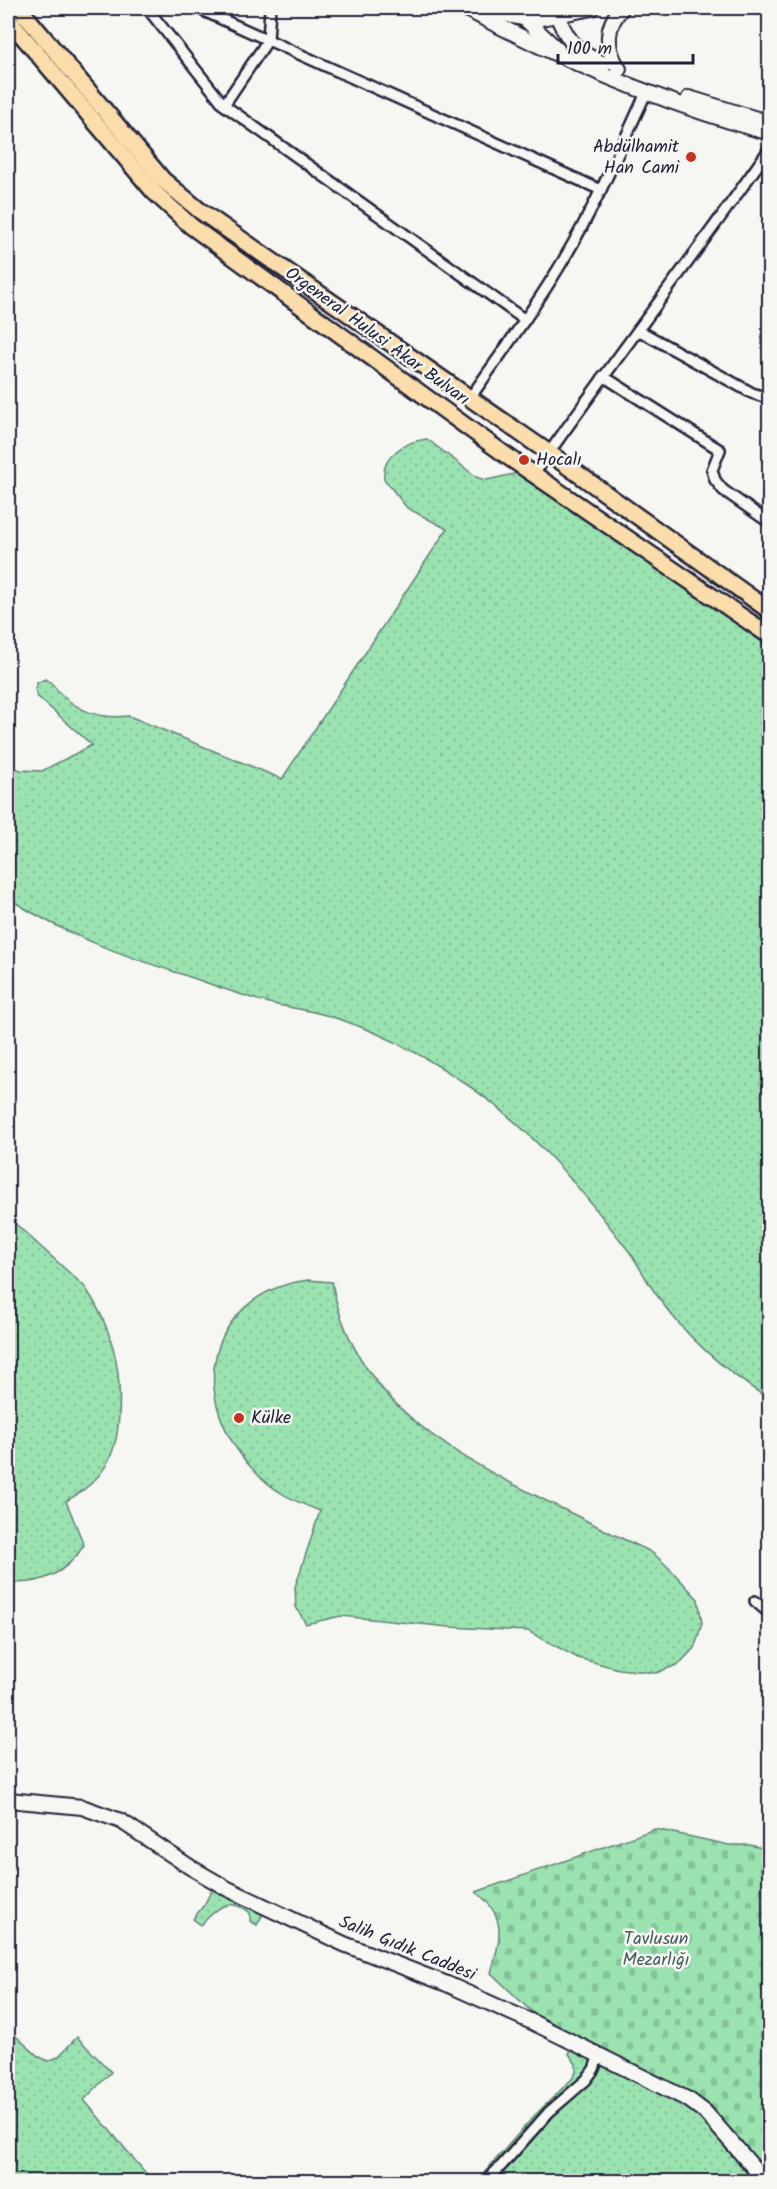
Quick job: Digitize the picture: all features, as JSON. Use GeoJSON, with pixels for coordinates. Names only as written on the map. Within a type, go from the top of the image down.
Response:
{"type":"FeatureCollection","features":[{"type":"Feature","properties":{"kind":"main road","name":"Orgeneral Hulusi Akar Bulvarı"},"geometry":{"type":"LineString","coordinates":[[20,8],[164,180],[199,210],[549,453],[770,611]]}},
{"type":"Feature","properties":{"kind":"main road","name":"Orgeneral Hulusi Akar Bulvarı"},"geometry":{"type":"LineString","coordinates":[[8,19],[154,192],[191,226],[534,474],[770,636]]}},
{"type":"Feature","properties":{"kind":"street"},"geometry":{"type":"LineString","coordinates":[[147,8],[225,105],[525,320]]}},
{"type":"Feature","properties":{"kind":"street"},"geometry":{"type":"LineString","coordinates":[[197,8],[601,190]]}},
{"type":"Feature","properties":{"kind":"street"},"geometry":{"type":"LineString","coordinates":[[225,105],[268,40],[270,8]]}},
{"type":"Feature","properties":{"kind":"street"},"geometry":{"type":"LineString","coordinates":[[465,8],[517,35],[647,91],[711,117],[770,133]]}},
{"type":"Feature","properties":{"kind":"street"},"geometry":{"type":"LineString","coordinates":[[475,8],[522,13],[532,20],[555,11],[592,8]]}},
{"type":"Feature","properties":{"kind":"street"},"geometry":{"type":"LineString","coordinates":[[619,69],[611,55],[608,39],[611,24],[622,8]]}},
{"type":"Feature","properties":{"kind":"street"},"geometry":{"type":"LineString","coordinates":[[555,11],[563,30],[573,45],[592,59],[703,103],[770,123]]}},
{"type":"Feature","properties":{"kind":"street"},"geometry":{"type":"LineString","coordinates":[[522,13],[566,57]]}},
{"type":"Feature","properties":{"kind":"street"},"geometry":{"type":"LineString","coordinates":[[470,398],[565,258],[601,190],[647,91]]}},
{"type":"Feature","properties":{"kind":"street"},"geometry":{"type":"LineString","coordinates":[[534,474],[770,148]]}},
{"type":"Feature","properties":{"kind":"street"},"geometry":{"type":"LineString","coordinates":[[638,330],[752,393],[770,399]]}},
{"type":"Feature","properties":{"kind":"street"},"geometry":{"type":"LineString","coordinates":[[603,376],[720,450],[712,470],[719,485],[770,523]]}},
{"type":"Feature","properties":{"kind":"street"},"geometry":{"type":"LineString","coordinates":[[755,1601],[770,1614]]}},
{"type":"Feature","properties":{"kind":"street","name":"Salih Gıdık Caddesi"},"geometry":{"type":"LineString","coordinates":[[8,1800],[82,1807],[121,1821],[190,1867],[228,1889],[316,1932],[480,1999],[695,2103],[766,2181]]}},
{"type":"Feature","properties":{"kind":"street"},"geometry":{"type":"LineString","coordinates":[[485,2181],[538,2123],[590,2075],[599,2055]]}},
{"type":"Feature","properties":{"kind":"green space"},"geometry":{"type":"Polygon","coordinates":[[[427,439],[478,478],[487,480],[523,472],[769,647],[769,1399],[737,1377],[693,1339],[668,1310],[631,1254],[574,1182],[509,1117],[460,1080],[413,1052],[364,1028],[322,1014],[276,1005],[120,953],[75,935],[8,898],[8,766],[21,770],[42,771],[92,745],[37,696],[35,688],[37,683],[48,680],[69,701],[85,710],[111,717],[129,716],[282,779],[447,529],[407,508],[384,479],[384,470],[391,456],[404,446],[427,439]]]}},
{"type":"Feature","properties":{"kind":"green space"},"geometry":{"type":"Polygon","coordinates":[[[8,1217],[85,1287],[102,1317],[113,1348],[120,1398],[118,1430],[106,1466],[90,1485],[66,1501],[84,1545],[69,1563],[52,1576],[20,1583],[8,1582],[8,1217]]]}},
{"type":"Feature","properties":{"kind":"green space"},"geometry":{"type":"Polygon","coordinates":[[[308,1280],[332,1282],[345,1328],[365,1367],[392,1400],[424,1429],[460,1454],[499,1476],[651,1552],[672,1571],[698,1599],[702,1623],[695,1647],[679,1664],[656,1673],[619,1669],[578,1658],[528,1631],[449,1627],[341,1616],[306,1624],[296,1607],[295,1587],[320,1511],[291,1499],[275,1489],[257,1474],[242,1456],[229,1436],[220,1414],[214,1391],[214,1368],[219,1346],[237,1315],[255,1300],[274,1289],[308,1280]]]}},
{"type":"Feature","properties":{"kind":"green space","name":"Tavlusun Mezarlığı"},"geometry":{"type":"Polygon","coordinates":[[[655,1829],[729,1845],[750,1845],[769,1850],[769,2177],[714,2112],[534,2014],[491,1973],[499,1929],[493,1910],[476,1892],[655,1829]]]}},
{"type":"Feature","properties":{"kind":"green space"},"geometry":{"type":"Polygon","coordinates":[[[214,1886],[264,1912],[257,1925],[250,1921],[248,1911],[232,1905],[226,1905],[215,1911],[201,1925],[193,1919],[214,1886]]]}},
{"type":"Feature","properties":{"kind":"green space"},"geometry":{"type":"Polygon","coordinates":[[[8,2029],[38,2056],[48,2061],[58,2057],[77,2037],[111,2072],[84,2100],[150,2178],[147,2181],[8,2181],[8,2029]]]}},
{"type":"Feature","properties":{"kind":"green space"},"geometry":{"type":"Polygon","coordinates":[[[576,2036],[714,2112],[769,2182],[476,2182],[534,2116],[572,2079],[576,2072],[576,2064],[569,2054],[576,2036]]]}},
{"type":"Feature","properties":{"kind":"place","name":"Abdülhamit Han Cami"},"geometry":{"type":"Point","coordinates":[691,157]}},
{"type":"Feature","properties":{"kind":"place","name":"Hocalı"},"geometry":{"type":"Point","coordinates":[524,460]}},
{"type":"Feature","properties":{"kind":"place","name":"Külke"},"geometry":{"type":"Point","coordinates":[239,1418]}}]}
